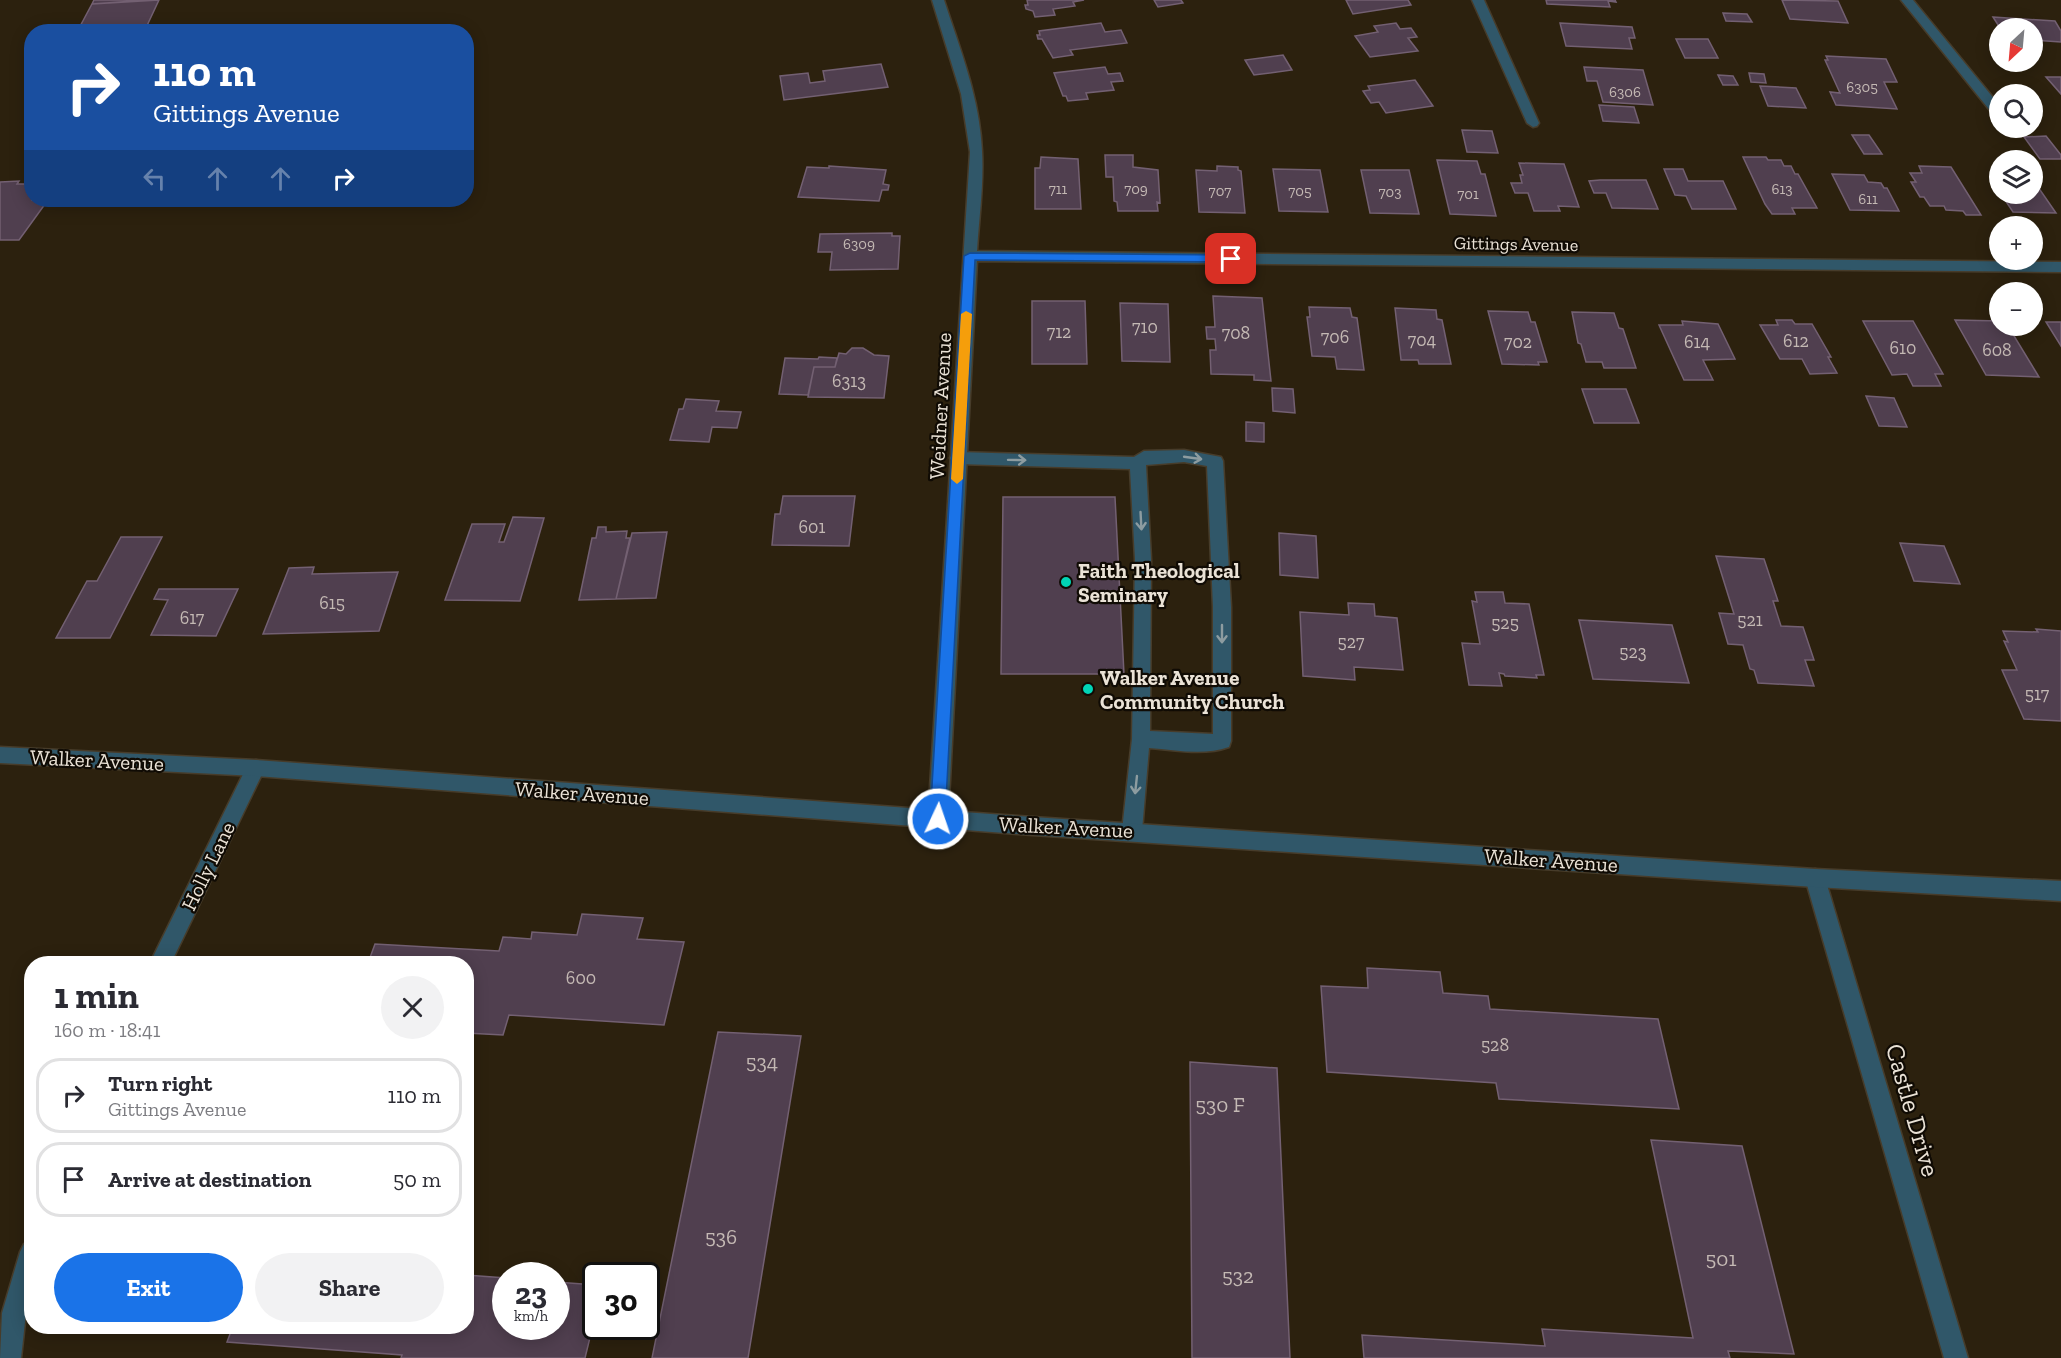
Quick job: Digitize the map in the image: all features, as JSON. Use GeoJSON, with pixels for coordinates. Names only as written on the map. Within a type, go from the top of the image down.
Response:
{"type":"FeatureCollection","features":[{"type":"Feature","properties":{"kind":"street","name":"Weidner Avenue"},"geometry":{"type":"LineString","coordinates":[[938,0],[966,83],[974,122],[976,152],[938,819]]}},
{"type":"Feature","properties":{"kind":"street"},"geometry":{"type":"LineString","coordinates":[[1478,0],[1533,123]]}},
{"type":"Feature","properties":{"kind":"street"},"geometry":{"type":"LineString","coordinates":[[1906,0],[1989,102]]}},
{"type":"Feature","properties":{"kind":"street","name":"Gittings Avenue"},"geometry":{"type":"LineString","coordinates":[[970,256],[2061,267]]}},
{"type":"Feature","properties":{"kind":"street"},"geometry":{"type":"LineString","coordinates":[[958,458],[1138,463],[1144,457],[1184,456],[1215,460],[1222,618],[1222,741],[1198,743],[1141,739]]}},
{"type":"Feature","properties":{"kind":"street"},"geometry":{"type":"LineString","coordinates":[[1132,831],[1141,739],[1143,559],[1138,463]]}},
{"type":"Feature","properties":{"kind":"street","name":"Walker Avenue"},"geometry":{"type":"LineString","coordinates":[[0,755],[256,768],[938,819],[1815,878],[2061,891]]}},
{"type":"Feature","properties":{"kind":"street","name":"Holly Lane"},"geometry":{"type":"LineString","coordinates":[[163,956],[256,768]]}},
{"type":"Feature","properties":{"kind":"street","name":"Castle Drive"},"geometry":{"type":"LineString","coordinates":[[1815,878],[1956,1358]]}},
{"type":"Feature","properties":{"kind":"street"},"geometry":{"type":"LineString","coordinates":[[9,1358],[15,1313],[24,1281]]}},
{"type":"Feature","properties":{"kind":"building"},"geometry":{"type":"Polygon","coordinates":[[[94,0],[147,0],[92,4],[94,0]]]}},
{"type":"Feature","properties":{"kind":"building"},"geometry":{"type":"Polygon","coordinates":[[[159,0],[148,24],[81,24],[92,4],[159,0]]]}},
{"type":"Feature","properties":{"kind":"building"},"geometry":{"type":"Polygon","coordinates":[[[1027,0],[1084,0],[1073,2],[1075,6],[1053,9],[1055,15],[1035,17],[1033,11],[1026,9],[1027,0]]]}},
{"type":"Feature","properties":{"kind":"building"},"geometry":{"type":"Polygon","coordinates":[[[1154,0],[1181,0],[1183,3],[1158,7],[1154,0]]]}},
{"type":"Feature","properties":{"kind":"building"},"geometry":{"type":"Polygon","coordinates":[[[1346,0],[1408,0],[1411,5],[1353,14],[1346,0]]]}},
{"type":"Feature","properties":{"kind":"building"},"geometry":{"type":"Polygon","coordinates":[[[1546,0],[1615,0],[1616,2],[1608,1],[1610,7],[1547,4],[1546,0]]]}},
{"type":"Feature","properties":{"kind":"building"},"geometry":{"type":"Polygon","coordinates":[[[1782,0],[1838,1],[1848,23],[1790,19],[1782,0]]]}},
{"type":"Feature","properties":{"kind":"building"},"geometry":{"type":"Polygon","coordinates":[[[1723,13],[1747,14],[1752,22],[1726,21],[1723,13]]]}},
{"type":"Feature","properties":{"kind":"building"},"geometry":{"type":"Polygon","coordinates":[[[2043,20],[2055,21],[2061,31],[2061,42],[2043,41],[2043,20]]]}},
{"type":"Feature","properties":{"kind":"building"},"geometry":{"type":"Polygon","coordinates":[[[1101,23],[1105,32],[1121,30],[1127,43],[1070,50],[1073,55],[1053,58],[1042,39],[1038,39],[1037,35],[1040,35],[1039,31],[1101,23]]]}},
{"type":"Feature","properties":{"kind":"building"},"geometry":{"type":"Polygon","coordinates":[[[1396,23],[1400,29],[1411,28],[1417,37],[1408,38],[1418,51],[1370,57],[1355,36],[1378,32],[1374,26],[1396,23]]]}},
{"type":"Feature","properties":{"kind":"building"},"geometry":{"type":"Polygon","coordinates":[[[1560,23],[1632,27],[1635,38],[1629,38],[1632,49],[1566,46],[1560,23]]]}},
{"type":"Feature","properties":{"kind":"building"},"geometry":{"type":"Polygon","coordinates":[[[1676,39],[1708,39],[1718,58],[1685,58],[1676,39]]]}},
{"type":"Feature","properties":{"kind":"building"},"geometry":{"type":"Polygon","coordinates":[[[1283,55],[1292,70],[1254,75],[1245,60],[1283,55]]]}},
{"type":"Feature","properties":{"kind":"building"},"geometry":{"type":"Polygon","coordinates":[[[1826,56],[1886,59],[1897,82],[1884,82],[1897,109],[1836,105],[1830,92],[1840,93],[1825,60],[1828,60],[1826,56]]]}},
{"type":"Feature","properties":{"kind":"building"},"geometry":{"type":"Polygon","coordinates":[[[881,64],[888,87],[784,100],[780,76],[808,73],[810,83],[825,81],[823,71],[881,64]]]}},
{"type":"Feature","properties":{"kind":"building"},"geometry":{"type":"Polygon","coordinates":[[[1105,67],[1108,74],[1120,73],[1123,81],[1111,82],[1114,90],[1086,93],[1088,99],[1068,101],[1066,96],[1063,96],[1054,73],[1105,67]]]}},
{"type":"Feature","properties":{"kind":"building"},"geometry":{"type":"Polygon","coordinates":[[[1584,67],[1643,70],[1653,105],[1603,102],[1597,81],[1587,81],[1584,67]]]}},
{"type":"Feature","properties":{"kind":"building"},"geometry":{"type":"Polygon","coordinates":[[[1749,73],[1764,74],[1766,83],[1751,82],[1749,73]]]}},
{"type":"Feature","properties":{"kind":"building"},"geometry":{"type":"Polygon","coordinates":[[[1718,75],[1733,76],[1738,85],[1723,85],[1718,75]]]}},
{"type":"Feature","properties":{"kind":"building"},"geometry":{"type":"Polygon","coordinates":[[[2046,77],[2061,77],[2061,94],[2046,77]]]}},
{"type":"Feature","properties":{"kind":"building"},"geometry":{"type":"Polygon","coordinates":[[[1415,80],[1433,106],[1386,113],[1379,102],[1371,103],[1363,91],[1370,90],[1368,86],[1415,80]]]}},
{"type":"Feature","properties":{"kind":"building"},"geometry":{"type":"Polygon","coordinates":[[[1760,86],[1796,88],[1806,108],[1768,106],[1760,86]]]}},
{"type":"Feature","properties":{"kind":"building"},"geometry":{"type":"Polygon","coordinates":[[[1599,105],[1634,107],[1639,123],[1603,121],[1599,105]]]}},
{"type":"Feature","properties":{"kind":"building"},"geometry":{"type":"Polygon","coordinates":[[[1462,130],[1492,131],[1498,153],[1467,152],[1462,130]]]}},
{"type":"Feature","properties":{"kind":"building"},"geometry":{"type":"Polygon","coordinates":[[[1852,135],[1869,135],[1882,154],[1864,154],[1852,135]]]}},
{"type":"Feature","properties":{"kind":"building"},"geometry":{"type":"Polygon","coordinates":[[[2046,136],[2061,155],[2061,159],[2043,159],[2043,150],[2033,150],[2025,138],[2043,138],[2046,136]]]}},
{"type":"Feature","properties":{"kind":"building"},"geometry":{"type":"Polygon","coordinates":[[[1105,155],[1133,155],[1133,167],[1158,170],[1160,203],[1157,202],[1158,211],[1118,211],[1117,202],[1114,201],[1113,177],[1106,177],[1105,155]]]}},
{"type":"Feature","properties":{"kind":"building"},"geometry":{"type":"Polygon","coordinates":[[[1041,157],[1078,159],[1081,209],[1035,209],[1035,168],[1040,168],[1041,157]]]}},
{"type":"Feature","properties":{"kind":"building"},"geometry":{"type":"Polygon","coordinates":[[[1743,157],[1766,157],[1768,160],[1781,160],[1784,166],[1791,166],[1817,208],[1792,208],[1795,214],[1772,214],[1743,157]]]}},
{"type":"Feature","properties":{"kind":"building"},"geometry":{"type":"Polygon","coordinates":[[[1437,160],[1477,161],[1481,174],[1485,174],[1496,216],[1450,214],[1437,160]]]}},
{"type":"Feature","properties":{"kind":"building"},"geometry":{"type":"Polygon","coordinates":[[[1519,163],[1564,164],[1579,207],[1558,206],[1560,211],[1534,211],[1528,193],[1515,193],[1511,183],[1522,183],[1520,175],[1523,175],[1519,163]]]}},
{"type":"Feature","properties":{"kind":"building"},"geometry":{"type":"Polygon","coordinates":[[[829,166],[886,170],[883,184],[889,185],[888,190],[882,190],[879,201],[798,197],[807,167],[829,168],[829,166]]]}},
{"type":"Feature","properties":{"kind":"building"},"geometry":{"type":"Polygon","coordinates":[[[1217,166],[1238,167],[1241,171],[1245,213],[1199,212],[1196,170],[1217,171],[1217,166]]]}},
{"type":"Feature","properties":{"kind":"building"},"geometry":{"type":"Polygon","coordinates":[[[1919,166],[1951,167],[1981,215],[1966,215],[1963,211],[1946,210],[1944,206],[1930,206],[1924,197],[1920,197],[1911,182],[1916,182],[1910,173],[1922,173],[1919,166]]]}},
{"type":"Feature","properties":{"kind":"building"},"geometry":{"type":"Polygon","coordinates":[[[1273,169],[1320,170],[1328,212],[1279,211],[1273,169]]]}},
{"type":"Feature","properties":{"kind":"building"},"geometry":{"type":"Polygon","coordinates":[[[1664,169],[1683,169],[1688,181],[1723,181],[1736,209],[1692,209],[1686,196],[1675,195],[1664,169]]]}},
{"type":"Feature","properties":{"kind":"building"},"geometry":{"type":"Polygon","coordinates":[[[1361,170],[1409,170],[1419,214],[1370,213],[1361,170]]]}},
{"type":"Feature","properties":{"kind":"building"},"geometry":{"type":"Polygon","coordinates":[[[1832,174],[1864,175],[1868,182],[1881,183],[1884,188],[1887,188],[1899,211],[1850,210],[1832,174]]]}},
{"type":"Feature","properties":{"kind":"building"},"geometry":{"type":"Polygon","coordinates":[[[1646,180],[1658,209],[1612,208],[1606,193],[1594,193],[1589,181],[1646,180]]]}},
{"type":"Feature","properties":{"kind":"building"},"geometry":{"type":"Polygon","coordinates":[[[19,181],[17,184],[24,184],[24,207],[43,207],[19,240],[0,240],[0,182],[19,181]]]}},
{"type":"Feature","properties":{"kind":"building"},"geometry":{"type":"Polygon","coordinates":[[[2043,194],[2056,213],[2013,212],[2008,204],[2043,204],[2043,194]]]}},
{"type":"Feature","properties":{"kind":"building"},"geometry":{"type":"Polygon","coordinates":[[[892,233],[892,236],[900,236],[898,269],[830,270],[832,252],[818,252],[820,234],[892,233]]]}},
{"type":"Feature","properties":{"kind":"building"},"geometry":{"type":"Polygon","coordinates":[[[1213,296],[1262,298],[1271,381],[1254,380],[1254,375],[1211,374],[1210,350],[1216,350],[1215,339],[1207,339],[1206,327],[1215,327],[1213,296]]]}},
{"type":"Feature","properties":{"kind":"building"},"geometry":{"type":"Polygon","coordinates":[[[1032,301],[1085,301],[1087,364],[1032,364],[1032,301]]]}},
{"type":"Feature","properties":{"kind":"building"},"geometry":{"type":"Polygon","coordinates":[[[1120,303],[1168,304],[1170,362],[1122,361],[1120,303]]]}},
{"type":"Feature","properties":{"kind":"building"},"geometry":{"type":"Polygon","coordinates":[[[1309,307],[1350,308],[1352,317],[1357,318],[1364,370],[1337,369],[1335,357],[1312,356],[1307,317],[1310,317],[1309,307]]]}},
{"type":"Feature","properties":{"kind":"building"},"geometry":{"type":"Polygon","coordinates":[[[1395,308],[1436,310],[1437,319],[1442,320],[1451,364],[1419,364],[1418,360],[1401,360],[1395,308]]]}},
{"type":"Feature","properties":{"kind":"building"},"geometry":{"type":"Polygon","coordinates":[[[1488,311],[1528,312],[1531,322],[1535,322],[1547,362],[1538,362],[1539,365],[1502,364],[1488,311]]]}},
{"type":"Feature","properties":{"kind":"building"},"geometry":{"type":"Polygon","coordinates":[[[1572,312],[1614,313],[1619,328],[1623,329],[1636,368],[1604,368],[1602,362],[1586,362],[1581,344],[1578,343],[1572,312]]]}},
{"type":"Feature","properties":{"kind":"building"},"geometry":{"type":"Polygon","coordinates":[[[1776,320],[1792,320],[1795,324],[1812,324],[1831,357],[1828,357],[1837,373],[1810,374],[1802,359],[1780,359],[1760,325],[1778,325],[1776,320]]]}},
{"type":"Feature","properties":{"kind":"building"},"geometry":{"type":"Polygon","coordinates":[[[1955,320],[1989,321],[1989,336],[2014,336],[2039,377],[1986,375],[1955,320]]]}},
{"type":"Feature","properties":{"kind":"building"},"geometry":{"type":"Polygon","coordinates":[[[1682,321],[1718,324],[1735,359],[1703,360],[1713,380],[1684,380],[1659,325],[1683,325],[1682,321]]]}},
{"type":"Feature","properties":{"kind":"building"},"geometry":{"type":"Polygon","coordinates":[[[1863,321],[1913,321],[1943,374],[1935,374],[1941,386],[1913,386],[1907,374],[1892,375],[1863,321]]]}},
{"type":"Feature","properties":{"kind":"building"},"geometry":{"type":"Polygon","coordinates":[[[2046,322],[2061,322],[2061,346],[2046,322]]]}},
{"type":"Feature","properties":{"kind":"building"},"geometry":{"type":"Polygon","coordinates":[[[852,348],[863,348],[874,355],[889,356],[884,398],[808,397],[814,367],[835,367],[839,353],[846,354],[852,348]]]}},
{"type":"Feature","properties":{"kind":"building"},"geometry":{"type":"Polygon","coordinates":[[[819,357],[837,358],[835,367],[814,367],[808,395],[779,394],[785,358],[818,359],[819,357]]]}},
{"type":"Feature","properties":{"kind":"building"},"geometry":{"type":"Polygon","coordinates":[[[1272,388],[1293,389],[1295,413],[1273,411],[1272,388]]]}},
{"type":"Feature","properties":{"kind":"building"},"geometry":{"type":"Polygon","coordinates":[[[1582,389],[1626,389],[1639,423],[1594,423],[1582,389]]]}},
{"type":"Feature","properties":{"kind":"building"},"geometry":{"type":"Polygon","coordinates":[[[1866,396],[1894,398],[1907,427],[1879,426],[1866,396]]]}},
{"type":"Feature","properties":{"kind":"building"},"geometry":{"type":"Polygon","coordinates":[[[686,399],[719,401],[716,411],[741,412],[737,428],[712,427],[709,442],[670,440],[679,409],[683,409],[686,399]]]}},
{"type":"Feature","properties":{"kind":"building"},"geometry":{"type":"Polygon","coordinates":[[[1246,422],[1264,423],[1264,442],[1246,441],[1246,422]]]}},
{"type":"Feature","properties":{"kind":"building"},"geometry":{"type":"Polygon","coordinates":[[[783,496],[855,496],[849,546],[772,545],[775,514],[780,514],[783,496]]]}},
{"type":"Feature","properties":{"kind":"building"},"geometry":{"type":"Polygon","coordinates":[[[1003,497],[1115,497],[1124,674],[1001,674],[1003,497]]]}},
{"type":"Feature","properties":{"kind":"building"},"geometry":{"type":"Polygon","coordinates":[[[513,517],[544,518],[520,601],[445,600],[472,524],[505,524],[499,542],[504,542],[513,517]]]}},
{"type":"Feature","properties":{"kind":"building"},"geometry":{"type":"Polygon","coordinates":[[[598,527],[606,527],[606,532],[627,531],[626,538],[630,538],[616,599],[579,600],[592,538],[596,538],[598,527]]]}},
{"type":"Feature","properties":{"kind":"building"},"geometry":{"type":"Polygon","coordinates":[[[667,532],[656,598],[616,599],[632,533],[667,532]]]}},
{"type":"Feature","properties":{"kind":"building"},"geometry":{"type":"Polygon","coordinates":[[[1279,533],[1316,536],[1318,578],[1280,575],[1279,533]]]}},
{"type":"Feature","properties":{"kind":"building"},"geometry":{"type":"Polygon","coordinates":[[[121,537],[162,537],[110,638],[56,638],[87,581],[97,581],[121,537]]]}},
{"type":"Feature","properties":{"kind":"building"},"geometry":{"type":"Polygon","coordinates":[[[1900,543],[1944,546],[1960,584],[1914,581],[1900,543]]]}},
{"type":"Feature","properties":{"kind":"building"},"geometry":{"type":"Polygon","coordinates":[[[1716,556],[1764,559],[1778,601],[1773,601],[1781,626],[1803,627],[1814,660],[1805,660],[1814,686],[1758,683],[1754,670],[1750,669],[1743,645],[1728,644],[1719,613],[1734,614],[1716,556]]]}},
{"type":"Feature","properties":{"kind":"building"},"geometry":{"type":"Polygon","coordinates":[[[314,567],[312,574],[398,572],[379,631],[263,634],[289,568],[314,567]]]}},
{"type":"Feature","properties":{"kind":"building"},"geometry":{"type":"Polygon","coordinates":[[[159,589],[238,589],[216,636],[151,635],[168,600],[154,599],[159,589]]]}},
{"type":"Feature","properties":{"kind":"building"},"geometry":{"type":"Polygon","coordinates":[[[1475,592],[1503,592],[1505,603],[1529,604],[1544,675],[1536,675],[1537,678],[1505,676],[1499,673],[1502,686],[1469,685],[1462,643],[1480,644],[1472,601],[1477,602],[1475,592]]]}},
{"type":"Feature","properties":{"kind":"building"},"geometry":{"type":"Polygon","coordinates":[[[1348,603],[1374,604],[1375,616],[1397,618],[1403,670],[1354,667],[1355,680],[1303,676],[1300,612],[1349,615],[1348,603]]]}},
{"type":"Feature","properties":{"kind":"building"},"geometry":{"type":"Polygon","coordinates":[[[1579,620],[1672,625],[1689,683],[1593,679],[1579,620]]]}},
{"type":"Feature","properties":{"kind":"building"},"geometry":{"type":"Polygon","coordinates":[[[2036,629],[2061,631],[2061,721],[2024,719],[2002,670],[2017,670],[2004,641],[2008,642],[2003,631],[2038,632],[2036,629]]]}},
{"type":"Feature","properties":{"kind":"building"},"geometry":{"type":"Polygon","coordinates":[[[582,914],[643,918],[637,939],[684,942],[664,1025],[509,1015],[503,1035],[474,1033],[474,956],[371,956],[375,944],[499,951],[503,937],[531,939],[532,932],[577,935],[582,914]]]}},
{"type":"Feature","properties":{"kind":"building"},"geometry":{"type":"Polygon","coordinates":[[[1367,968],[1440,972],[1443,993],[1488,996],[1490,1009],[1658,1019],[1679,1109],[1499,1099],[1496,1083],[1327,1072],[1321,986],[1368,988],[1367,968]]]}},
{"type":"Feature","properties":{"kind":"building"},"geometry":{"type":"Polygon","coordinates":[[[718,1032],[801,1036],[748,1358],[652,1358],[656,1340],[660,1340],[660,1318],[718,1032]]]}},
{"type":"Feature","properties":{"kind":"building"},"geometry":{"type":"Polygon","coordinates":[[[1190,1062],[1277,1068],[1290,1358],[1192,1358],[1190,1062]]]}},
{"type":"Feature","properties":{"kind":"building"},"geometry":{"type":"Polygon","coordinates":[[[1651,1140],[1742,1146],[1794,1354],[1728,1351],[1730,1358],[1364,1358],[1362,1335],[1545,1346],[1542,1329],[1693,1338],[1651,1140]]]}},
{"type":"Feature","properties":{"kind":"building"},"geometry":{"type":"Polygon","coordinates":[[[474,1276],[492,1277],[492,1340],[570,1340],[570,1283],[582,1284],[582,1340],[589,1340],[585,1358],[401,1358],[402,1355],[227,1342],[230,1334],[474,1334],[474,1276]]]}},
{"type":"Feature","properties":{"kind":"slow traffic"},"geometry":{"type":"LineString","coordinates":[[957,479],[966,314]]}},
{"type":"Feature","properties":{"kind":"place","name":"Faith Theological Seminary"},"geometry":{"type":"Point","coordinates":[1066,582]}},
{"type":"Feature","properties":{"kind":"place","name":"Walker Avenue Community Church"},"geometry":{"type":"Point","coordinates":[1088,689]}},
{"type":"Feature","properties":{"kind":"route"},"geometry":{"type":"LineString","coordinates":[[938,819],[970,256],[1231,259]]}}]}
